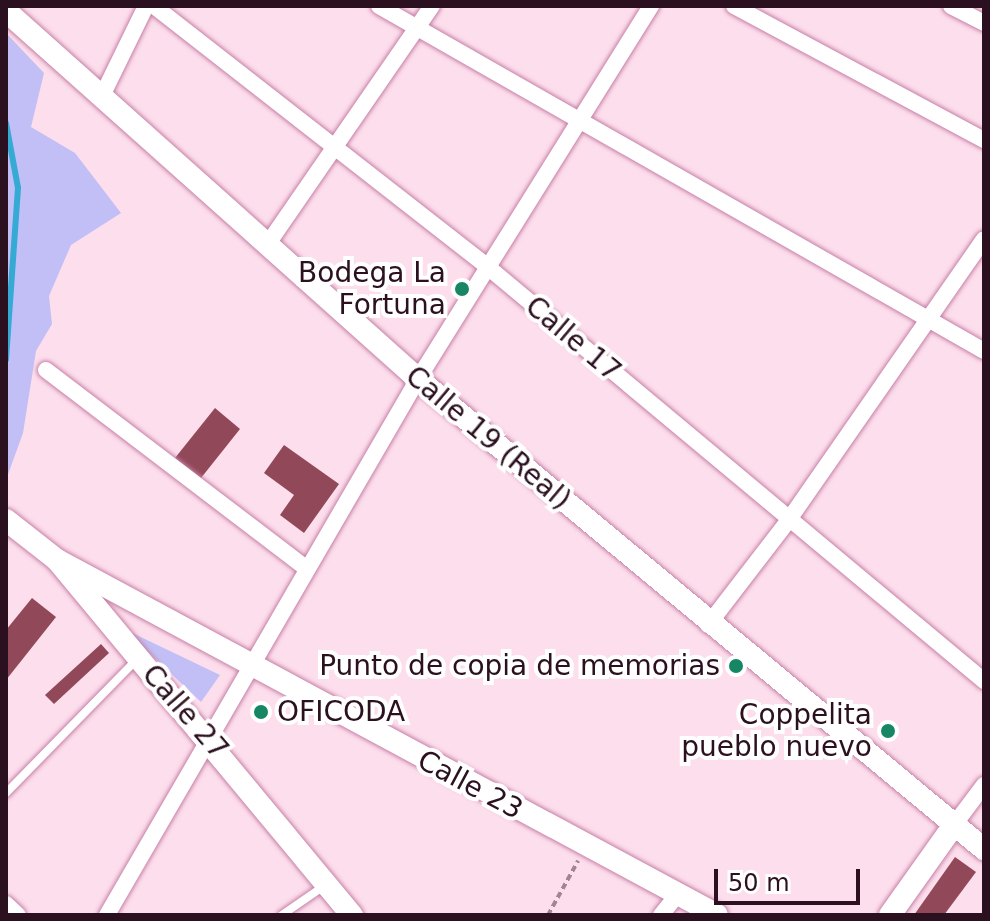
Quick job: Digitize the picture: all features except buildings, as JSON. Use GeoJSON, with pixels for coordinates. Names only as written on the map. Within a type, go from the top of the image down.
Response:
{"type":"FeatureCollection","features":[{"type":"Feature","properties":{"kind":"main road","name":"Calle 19 (Real)"},"geometry":{"type":"LineString","coordinates":[[6,11],[103,94],[418,379],[708,625],[984,849]]}},
{"type":"Feature","properties":{"kind":"main road","name":"Calle 27"},"geometry":{"type":"LineString","coordinates":[[6,520],[57,560],[210,739],[352,915]]}},
{"type":"Feature","properties":{"kind":"main road","name":"Calle 23"},"geometry":{"type":"LineString","coordinates":[[57,560],[250,667],[717,915]]}},
{"type":"Feature","properties":{"kind":"main road"},"geometry":{"type":"LineString","coordinates":[[890,915],[954,825]]}},
{"type":"Feature","properties":{"kind":"street"},"geometry":{"type":"LineString","coordinates":[[103,94],[146,6]]}},
{"type":"Feature","properties":{"kind":"street","name":"Calle 17"},"geometry":{"type":"LineString","coordinates":[[154,6],[489,268],[788,521],[984,681]]}},
{"type":"Feature","properties":{"kind":"street"},"geometry":{"type":"LineString","coordinates":[[379,6],[581,118],[984,351]]}},
{"type":"Feature","properties":{"kind":"street"},"geometry":{"type":"LineString","coordinates":[[267,245],[432,6]]}},
{"type":"Feature","properties":{"kind":"street"},"geometry":{"type":"LineString","coordinates":[[107,915],[418,379],[651,6]]}},
{"type":"Feature","properties":{"kind":"street"},"geometry":{"type":"LineString","coordinates":[[734,6],[984,140]]}},
{"type":"Feature","properties":{"kind":"street"},"geometry":{"type":"LineString","coordinates":[[951,6],[984,23]]}},
{"type":"Feature","properties":{"kind":"street"},"geometry":{"type":"LineString","coordinates":[[708,625],[788,521],[984,239]]}},
{"type":"Feature","properties":{"kind":"street"},"geometry":{"type":"LineString","coordinates":[[46,370],[307,569]]}},
{"type":"Feature","properties":{"kind":"street"},"geometry":{"type":"LineString","coordinates":[[954,825],[984,785]]}},
{"type":"Feature","properties":{"kind":"street"},"geometry":{"type":"LineString","coordinates":[[661,915],[678,894]]}},
{"type":"Feature","properties":{"kind":"street"},"geometry":{"type":"LineString","coordinates":[[6,904],[18,915]]}},
{"type":"Feature","properties":{"kind":"lane"},"geometry":{"type":"LineString","coordinates":[[6,793],[138,658]]}},
{"type":"Feature","properties":{"kind":"lane"},"geometry":{"type":"LineString","coordinates":[[282,915],[327,884]]}},
{"type":"Feature","properties":{"kind":"path"},"geometry":{"type":"LineString","coordinates":[[548,915],[586,847]]}},
{"type":"Feature","properties":{"kind":"shaded area"},"geometry":{"type":"Polygon","coordinates":[[[6,33],[44,73],[31,127],[75,153],[121,213],[71,245],[49,296],[52,324],[36,351],[23,433],[6,480],[6,33]]]}},
{"type":"Feature","properties":{"kind":"shaded area"},"geometry":{"type":"Polygon","coordinates":[[[124,629],[220,675],[201,702],[124,629]]]}},
{"type":"Feature","properties":{"kind":"waterway"},"geometry":{"type":"LineString","coordinates":[[6,123],[18,188],[6,360]]}},
{"type":"Feature","properties":{"kind":"place","name":"Bodega La Fortuna"},"geometry":{"type":"Point","coordinates":[462,289]}},
{"type":"Feature","properties":{"kind":"place","name":"Punto de copia de memorias"},"geometry":{"type":"Point","coordinates":[736,666]}},
{"type":"Feature","properties":{"kind":"place","name":"OFICODA"},"geometry":{"type":"Point","coordinates":[261,712]}},
{"type":"Feature","properties":{"kind":"place","name":"Coppelita pueblo nuevo"},"geometry":{"type":"Point","coordinates":[888,731]}}]}
